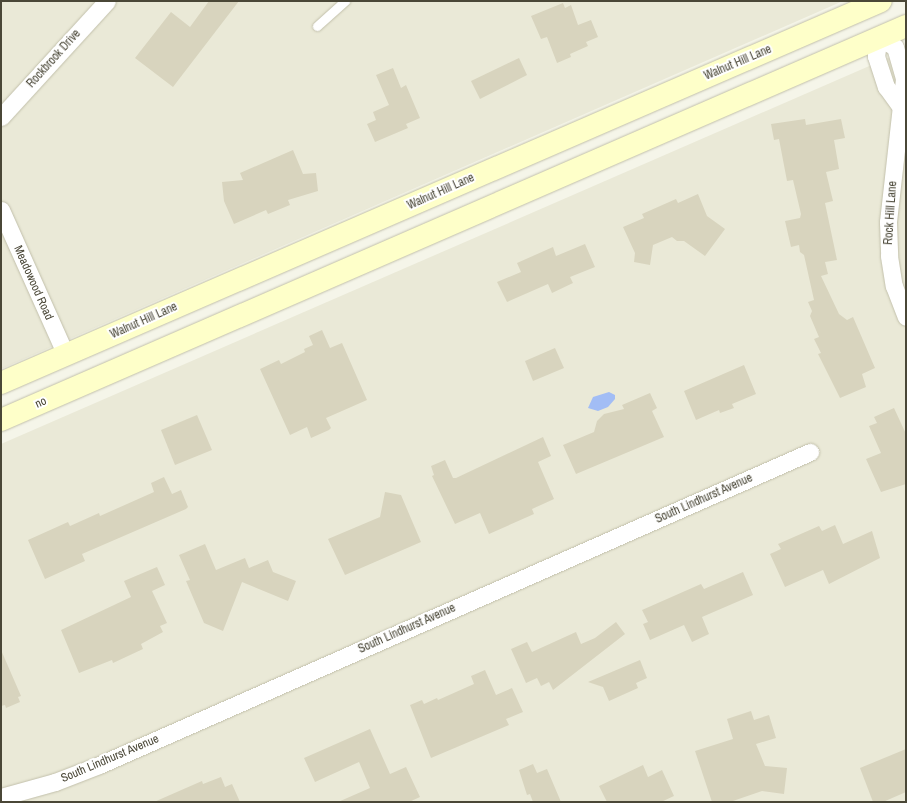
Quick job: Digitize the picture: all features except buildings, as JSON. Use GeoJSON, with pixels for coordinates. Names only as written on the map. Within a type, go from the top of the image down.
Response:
{"type":"FeatureCollection","features":[{"type":"Feature","properties":{"kind":"main road"},"geometry":{"type":"LineString","coordinates":[[873,4],[879,38]]}},
{"type":"Feature","properties":{"kind":"main road","name":"Walnut Hill Lane"},"geometry":{"type":"LineString","coordinates":[[1,383],[873,4]]}},
{"type":"Feature","properties":{"kind":"main road"},"geometry":{"type":"LineString","coordinates":[[66,355],[80,385],[906,26]]}},
{"type":"Feature","properties":{"kind":"main road"},"geometry":{"type":"LineString","coordinates":[[444,191],[458,221]]}},
{"type":"Feature","properties":{"kind":"main road","name":"no"},"geometry":{"type":"LineString","coordinates":[[1,420],[80,385]]}},
{"type":"Feature","properties":{"kind":"street","name":"Rockbrook Drive"},"geometry":{"type":"LineString","coordinates":[[1,117],[107,1]]}},
{"type":"Feature","properties":{"kind":"street","name":"Rock Hill Lane"},"geometry":{"type":"LineString","coordinates":[[879,38],[876,56],[886,87],[900,106],[888,222],[889,256],[894,286],[906,317]]}},
{"type":"Feature","properties":{"kind":"street","name":"Meadowood Road"},"geometry":{"type":"LineString","coordinates":[[1,210],[66,355]]}},
{"type":"Feature","properties":{"kind":"street","name":"South Lindhurst Avenue"},"geometry":{"type":"LineString","coordinates":[[1,797],[55,782],[98,766],[810,452]]}},
{"type":"Feature","properties":{"kind":"lane"},"geometry":{"type":"LineString","coordinates":[[317,26],[345,1]]}},
{"type":"Feature","properties":{"kind":"shaded area"},"geometry":{"type":"Polygon","coordinates":[[[1,1],[843,1],[1,369],[1,1]]]}},
{"type":"Feature","properties":{"kind":"shaded area"},"geometry":{"type":"Polygon","coordinates":[[[906,50],[906,802],[1,802],[1,444],[906,50]]]}},
{"type":"Feature","properties":{"kind":"water"},"geometry":{"type":"Polygon","coordinates":[[[609,392],[615,395],[615,399],[608,407],[598,411],[588,408],[593,397],[609,392]]]}}]}
